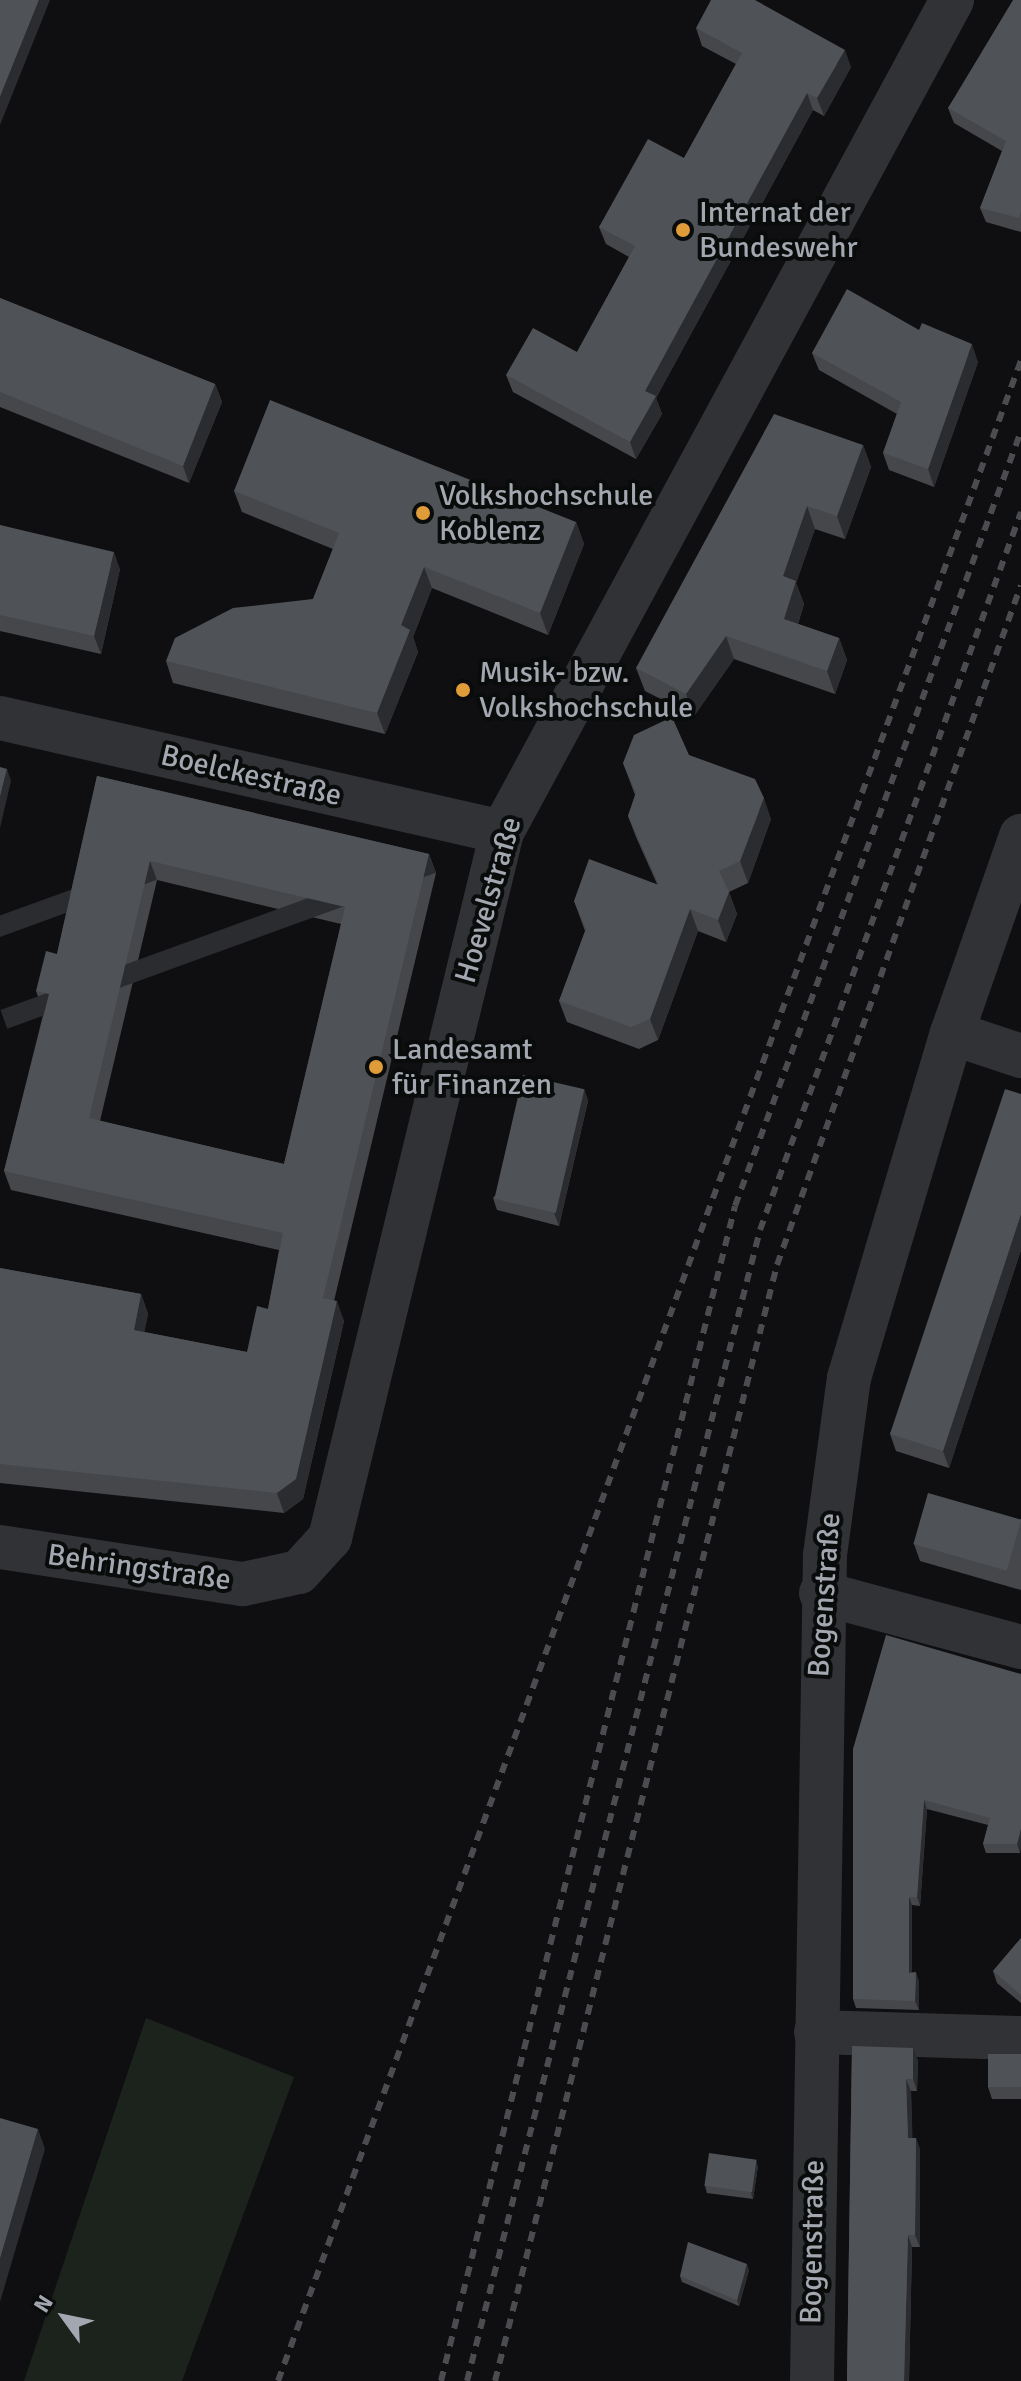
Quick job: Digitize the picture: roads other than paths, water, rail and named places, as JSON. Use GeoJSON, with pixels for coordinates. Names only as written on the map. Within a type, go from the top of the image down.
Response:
{"type":"FeatureCollection","features":[{"type":"Feature","properties":{"kind":"street","name":"Hoevelstraße"},"geometry":{"type":"LineString","coordinates":[[279,1581],[314,1562],[344,1498],[502,832],[952,0]]}},
{"type":"Feature","properties":{"kind":"street","name":"Boelckestraße"},"geometry":{"type":"LineString","coordinates":[[0,718],[502,832]]}},
{"type":"Feature","properties":{"kind":"street","name":"Bogenstraße"},"geometry":{"type":"LineString","coordinates":[[812,2381],[821,1593],[849,1378],[952,1033],[1021,836]]}},
{"type":"Feature","properties":{"kind":"street"},"geometry":{"type":"LineString","coordinates":[[952,1033],[1021,1056]]}},
{"type":"Feature","properties":{"kind":"street","name":"Behringstraße"},"geometry":{"type":"LineString","coordinates":[[0,1547],[203,1581],[279,1581]]}},
{"type":"Feature","properties":{"kind":"street"},"geometry":{"type":"LineString","coordinates":[[821,1593],[1021,1647]]}},
{"type":"Feature","properties":{"kind":"street"},"geometry":{"type":"LineString","coordinates":[[816,2032],[1021,2038]]}},
{"type":"Feature","properties":{"kind":"railway"},"geometry":{"type":"LineString","coordinates":[[278,2381],[1021,360]]}},
{"type":"Feature","properties":{"kind":"railway"},"geometry":{"type":"LineString","coordinates":[[441,2381],[735,1206],[1021,431]]}},
{"type":"Feature","properties":{"kind":"railway"},"geometry":{"type":"LineString","coordinates":[[467,2381],[760,1230],[1021,512]]}},
{"type":"Feature","properties":{"kind":"railway"},"geometry":{"type":"LineString","coordinates":[[495,2381],[777,1265],[1021,585]]}},
{"type":"Feature","properties":{"kind":"place","name":"Internat der Bundeswehr"},"geometry":{"type":"Point","coordinates":[683,230]}},
{"type":"Feature","properties":{"kind":"place","name":"Volkshochschule Koblenz"},"geometry":{"type":"Point","coordinates":[423,513]}},
{"type":"Feature","properties":{"kind":"place","name":"Musik- bzw. Volkshochschule"},"geometry":{"type":"Point","coordinates":[463,690]}},
{"type":"Feature","properties":{"kind":"place","name":"Landesamt für Finanzen"},"geometry":{"type":"Point","coordinates":[376,1067]}}]}
